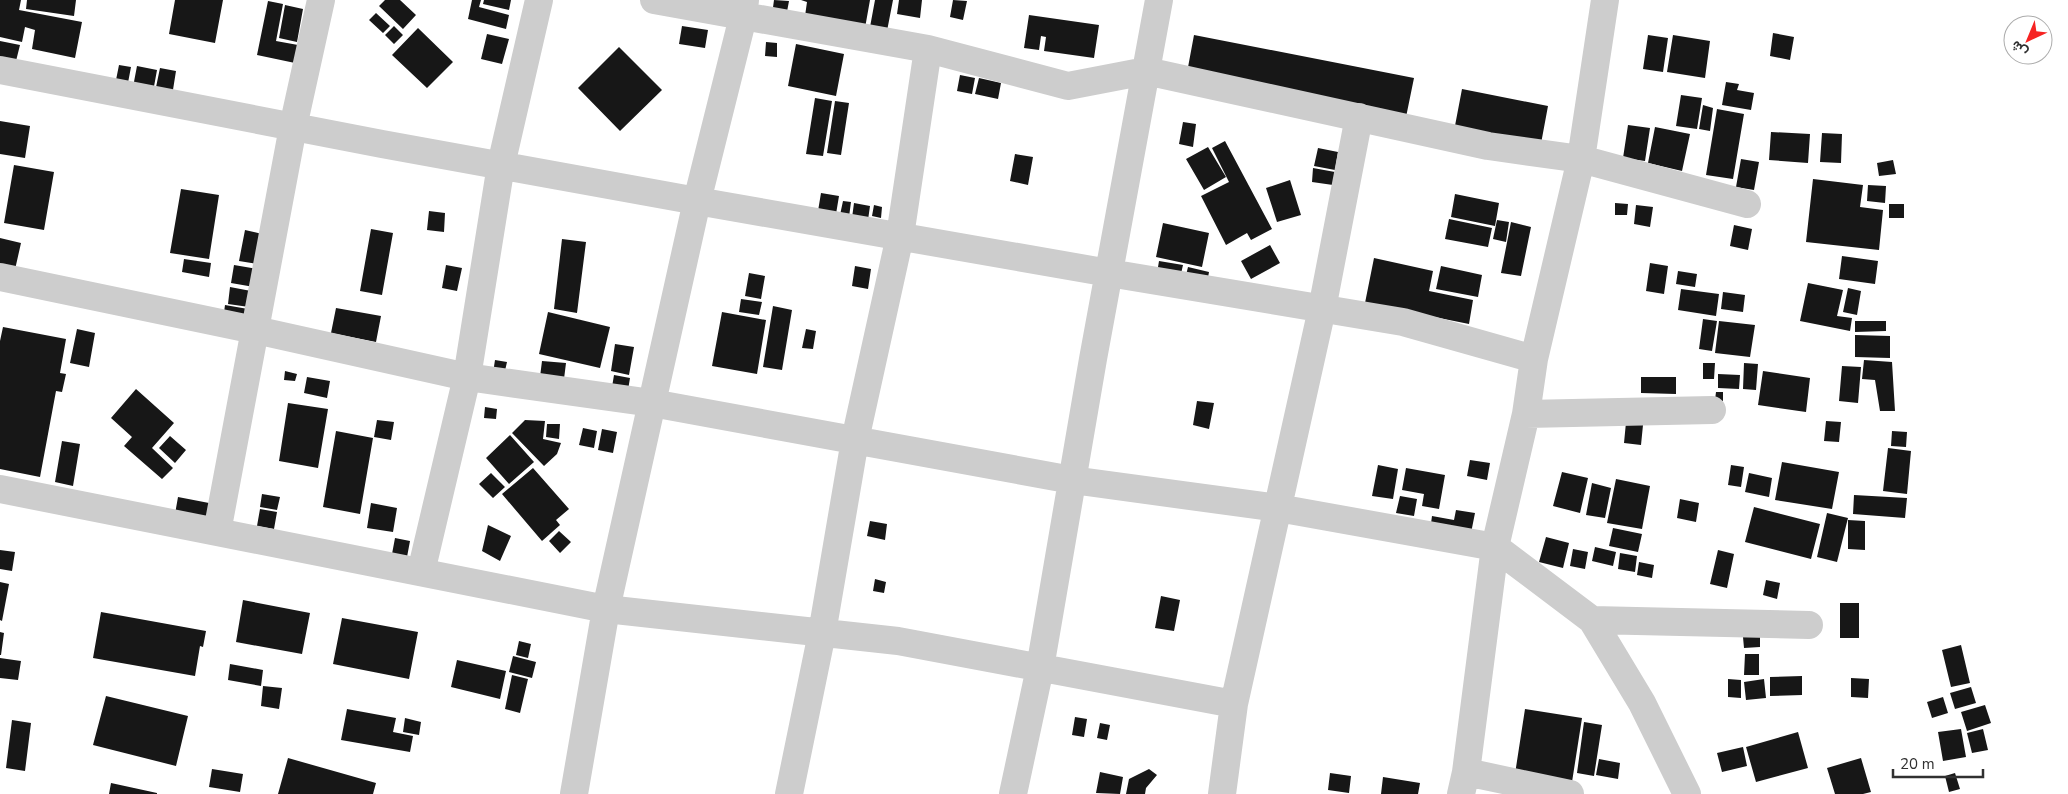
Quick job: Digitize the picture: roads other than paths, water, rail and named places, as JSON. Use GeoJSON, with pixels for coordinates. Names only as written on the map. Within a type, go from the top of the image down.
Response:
{"type":"FeatureCollection","features":[{"type":"Feature","properties":{"kind":"street"},"geometry":{"type":"LineString","coordinates":[[217,532],[293,127],[321,0]]}},
{"type":"Feature","properties":{"kind":"street"},"geometry":{"type":"LineString","coordinates":[[421,572],[467,377],[501,165],[539,0]]}},
{"type":"Feature","properties":{"kind":"street"},"geometry":{"type":"LineString","coordinates":[[654,0],[744,8],[928,50],[1068,86],[1146,71],[1488,146],[1581,158],[1747,204]]}},
{"type":"Feature","properties":{"kind":"street"},"geometry":{"type":"LineString","coordinates":[[1013,794],[1040,668],[1159,0]]}},
{"type":"Feature","properties":{"kind":"street"},"geometry":{"type":"LineString","coordinates":[[1570,794],[1463,783],[1495,547],[1526,414],[1534,359],[1581,158],[1605,0]]}},
{"type":"Feature","properties":{"kind":"street"},"geometry":{"type":"LineString","coordinates":[[578,793],[606,609],[697,201],[744,8]]}},
{"type":"Feature","properties":{"kind":"street"},"geometry":{"type":"LineString","coordinates":[[789,794],[822,633],[855,440],[900,236],[928,50]]}},
{"type":"Feature","properties":{"kind":"street"},"geometry":{"type":"LineString","coordinates":[[0,70],[293,127],[697,201],[1403,322],[1534,359]]}},
{"type":"Feature","properties":{"kind":"street"},"geometry":{"type":"LineString","coordinates":[[1222,794],[1234,704],[1322,309],[1359,117]]}},
{"type":"Feature","properties":{"kind":"street"},"geometry":{"type":"LineString","coordinates":[[0,277],[255,330],[467,377],[652,403],[1072,480],[1278,508],[1495,547],[1592,620],[1642,703],[1687,794]]}},
{"type":"Feature","properties":{"kind":"street"},"geometry":{"type":"LineString","coordinates":[[1526,414],[1712,410]]}},
{"type":"Feature","properties":{"kind":"street"},"geometry":{"type":"LineString","coordinates":[[0,489],[606,609],[898,642],[1234,704]]}},
{"type":"Feature","properties":{"kind":"street"},"geometry":{"type":"LineString","coordinates":[[1592,620],[1809,625]]}}]}
